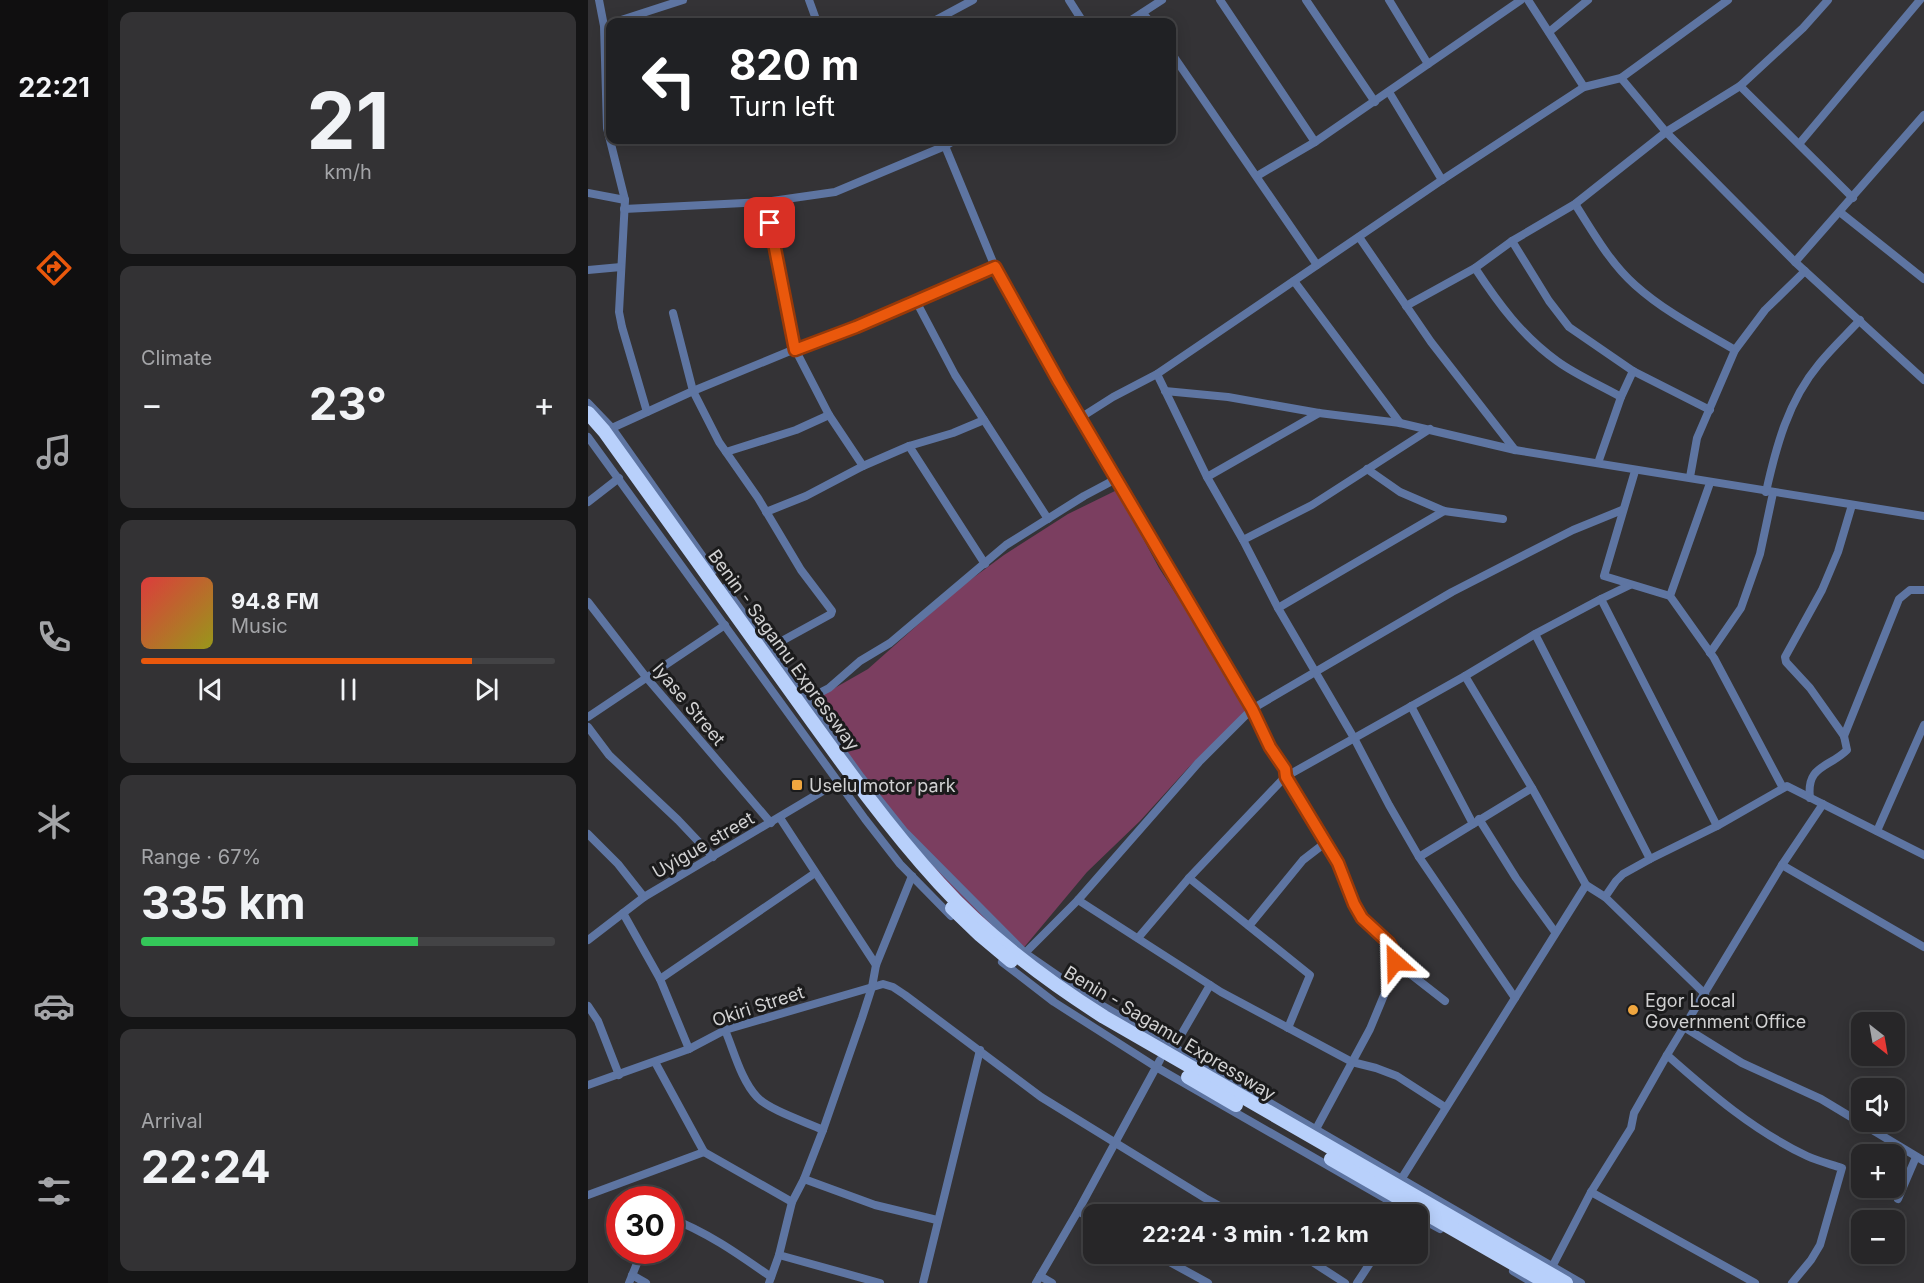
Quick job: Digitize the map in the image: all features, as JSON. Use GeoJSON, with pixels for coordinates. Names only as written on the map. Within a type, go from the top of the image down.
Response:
{"type":"FeatureCollection","features":[{"type":"Feature","properties":{"kind":"highway","name":"Benin - Sagamu Expressway"},"geometry":{"type":"LineString","coordinates":[[588,413],[604,431],[883,818],[940,884],[980,922],[1030,965],[1101,1020],[1566,1283]]}},
{"type":"Feature","properties":{"kind":"highway"},"geometry":{"type":"LineString","coordinates":[[588,425],[836,770],[900,852],[980,935],[1048,989],[1101,1020],[1158,1064],[1547,1283]]}},
{"type":"Feature","properties":{"kind":"street"},"geometry":{"type":"LineString","coordinates":[[599,0],[607,18]]}},
{"type":"Feature","properties":{"kind":"street"},"geometry":{"type":"LineString","coordinates":[[628,18],[683,0]]}},
{"type":"Feature","properties":{"kind":"street"},"geometry":{"type":"LineString","coordinates":[[809,0],[816,18]]}},
{"type":"Feature","properties":{"kind":"street"},"geometry":{"type":"LineString","coordinates":[[939,18],[973,0]]}},
{"type":"Feature","properties":{"kind":"street"},"geometry":{"type":"LineString","coordinates":[[1069,0],[1080,18]]}},
{"type":"Feature","properties":{"kind":"street"},"geometry":{"type":"LineString","coordinates":[[1135,18],[1161,0]]}},
{"type":"Feature","properties":{"kind":"street"},"geometry":{"type":"LineString","coordinates":[[1220,0],[1315,142]]}},
{"type":"Feature","properties":{"kind":"street"},"geometry":{"type":"LineString","coordinates":[[1306,0],[1375,102]]}},
{"type":"Feature","properties":{"kind":"street"},"geometry":{"type":"LineString","coordinates":[[1389,0],[1428,64]]}},
{"type":"Feature","properties":{"kind":"street"},"geometry":{"type":"LineString","coordinates":[[1257,176],[1315,142],[1521,0]]}},
{"type":"Feature","properties":{"kind":"street"},"geometry":{"type":"LineString","coordinates":[[1528,0],[1584,87]]}},
{"type":"Feature","properties":{"kind":"street"},"geometry":{"type":"LineString","coordinates":[[1549,32],[1588,0]]}},
{"type":"Feature","properties":{"kind":"street"},"geometry":{"type":"LineString","coordinates":[[1080,418],[1156,374],[1442,180],[1584,87],[1621,78],[1728,0]]}},
{"type":"Feature","properties":{"kind":"street"},"geometry":{"type":"LineString","coordinates":[[1406,306],[1475,268],[1512,241],[1575,204],[1666,132],[1740,86],[1803,28],[1828,0]]}},
{"type":"Feature","properties":{"kind":"street"},"geometry":{"type":"LineString","coordinates":[[1799,144],[1920,0]]}},
{"type":"Feature","properties":{"kind":"street"},"geometry":{"type":"LineString","coordinates":[[1143,13],[1147,18]]}},
{"type":"Feature","properties":{"kind":"street"},"geometry":{"type":"LineString","coordinates":[[1176,60],[1317,265]]}},
{"type":"Feature","properties":{"kind":"street"},"geometry":{"type":"LineString","coordinates":[[1621,78],[1666,132],[1805,271],[1924,380]]}},
{"type":"Feature","properties":{"kind":"street"},"geometry":{"type":"LineString","coordinates":[[1740,86],[1853,198]]}},
{"type":"Feature","properties":{"kind":"street"},"geometry":{"type":"LineString","coordinates":[[1389,92],[1442,180]]}},
{"type":"Feature","properties":{"kind":"street"},"geometry":{"type":"LineString","coordinates":[[1796,262],[1924,115]]}},
{"type":"Feature","properties":{"kind":"street"},"geometry":{"type":"LineString","coordinates":[[613,144],[625,204],[619,312],[621,327],[647,412]]}},
{"type":"Feature","properties":{"kind":"street"},"geometry":{"type":"LineString","coordinates":[[588,193],[625,204],[765,202],[835,192],[948,144]]}},
{"type":"Feature","properties":{"kind":"street"},"geometry":{"type":"LineString","coordinates":[[945,146],[995,267],[1080,418],[1252,709],[1270,747],[1285,769],[1286,777],[1338,863],[1362,918],[1389,943],[1396,955],[1392,976],[1370,1029],[1316,1129]]}},
{"type":"Feature","properties":{"kind":"street"},"geometry":{"type":"LineString","coordinates":[[765,202],[795,350],[829,415],[863,466]]}},
{"type":"Feature","properties":{"kind":"street"},"geometry":{"type":"LineString","coordinates":[[1575,204],[1612,260],[1634,285],[1672,313],[1735,350]]}},
{"type":"Feature","properties":{"kind":"street"},"geometry":{"type":"LineString","coordinates":[[1841,213],[1924,279]]}},
{"type":"Feature","properties":{"kind":"street"},"geometry":{"type":"LineString","coordinates":[[1359,237],[1431,342],[1515,450]]}},
{"type":"Feature","properties":{"kind":"street"},"geometry":{"type":"LineString","coordinates":[[1512,241],[1569,327],[1633,371],[1710,410]]}},
{"type":"Feature","properties":{"kind":"street"},"geometry":{"type":"LineString","coordinates":[[588,270],[621,267]]}},
{"type":"Feature","properties":{"kind":"street"},"geometry":{"type":"LineString","coordinates":[[612,428],[693,391],[856,327],[995,267]]}},
{"type":"Feature","properties":{"kind":"street"},"geometry":{"type":"LineString","coordinates":[[1475,268],[1499,304],[1528,337],[1557,362],[1621,397]]}},
{"type":"Feature","properties":{"kind":"street"},"geometry":{"type":"LineString","coordinates":[[1690,477],[1697,438],[1735,350],[1765,310],[1805,271]]}},
{"type":"Feature","properties":{"kind":"street"},"geometry":{"type":"LineString","coordinates":[[1294,281],[1400,423]]}},
{"type":"Feature","properties":{"kind":"street"},"geometry":{"type":"LineString","coordinates":[[916,301],[955,375],[1048,519]]}},
{"type":"Feature","properties":{"kind":"street"},"geometry":{"type":"LineString","coordinates":[[673,313],[693,391],[726,452],[801,570],[832,611],[831,614],[769,648]]}},
{"type":"Feature","properties":{"kind":"street"},"geometry":{"type":"LineString","coordinates":[[1710,653],[1741,608],[1760,554],[1777,443],[1793,405],[1818,365],[1860,320]]}},
{"type":"Feature","properties":{"kind":"street"},"geometry":{"type":"LineString","coordinates":[[1598,463],[1621,397],[1633,371]]}},
{"type":"Feature","properties":{"kind":"street"},"geometry":{"type":"LineString","coordinates":[[1156,374],[1207,477],[1278,608],[1354,738],[1389,805],[1419,856],[1515,998]]}},
{"type":"Feature","properties":{"kind":"street"},"geometry":{"type":"LineString","coordinates":[[1165,391],[1228,397],[1319,413],[1400,423],[1515,450],[1924,516]]}},
{"type":"Feature","properties":{"kind":"street"},"geometry":{"type":"LineString","coordinates":[[588,403],[612,428],[861,777],[904,831],[1026,953],[1096,1002],[1581,1283]]}},
{"type":"Feature","properties":{"kind":"street"},"geometry":{"type":"LineString","coordinates":[[1207,477],[1319,413]]}},
{"type":"Feature","properties":{"kind":"street"},"geometry":{"type":"LineString","coordinates":[[726,452],[796,430],[829,415]]}},
{"type":"Feature","properties":{"kind":"street"},"geometry":{"type":"LineString","coordinates":[[766,512],[806,496],[863,466],[909,446],[953,433],[984,420]]}},
{"type":"Feature","properties":{"kind":"street"},"geometry":{"type":"LineString","coordinates":[[1243,540],[1312,505],[1430,429]]}},
{"type":"Feature","properties":{"kind":"street"},"geometry":{"type":"LineString","coordinates":[[588,437],[879,837],[912,876],[980,943],[1022,978],[1082,1020],[1390,1204]]}},
{"type":"Feature","properties":{"kind":"street"},"geometry":{"type":"LineString","coordinates":[[909,446],[986,564]]}},
{"type":"Feature","properties":{"kind":"street"},"geometry":{"type":"LineString","coordinates":[[1367,469],[1400,492],[1444,511],[1503,519]]}},
{"type":"Feature","properties":{"kind":"street"},"geometry":{"type":"LineString","coordinates":[[1635,471],[1604,573],[1607,578],[1670,596],[1710,653],[1783,788]]}},
{"type":"Feature","properties":{"kind":"street"},"geometry":{"type":"LineString","coordinates":[[588,502],[619,478]]}},
{"type":"Feature","properties":{"kind":"street"},"geometry":{"type":"LineString","coordinates":[[806,700],[829,688],[860,661],[890,643],[925,611],[986,564],[1006,545],[1084,495],[1116,479]]}},
{"type":"Feature","properties":{"kind":"street"},"geometry":{"type":"LineString","coordinates":[[1670,596],[1710,483]]}},
{"type":"Feature","properties":{"kind":"street"},"geometry":{"type":"LineString","coordinates":[[1810,798],[1808,784],[1812,777],[1819,769],[1846,751],[1844,736],[1810,688],[1786,662],[1785,657],[1822,590],[1839,552],[1852,505]]}},
{"type":"Feature","properties":{"kind":"street"},"geometry":{"type":"LineString","coordinates":[[1026,953],[1078,900],[1199,762],[1252,709],[1452,592],[1573,530],[1622,510]]}},
{"type":"Feature","properties":{"kind":"street"},"geometry":{"type":"LineString","coordinates":[[1278,608],[1444,511]]}},
{"type":"Feature","properties":{"kind":"street"},"geometry":{"type":"LineString","coordinates":[[1138,938],[1189,878],[1286,777],[1535,634],[1630,585]]}},
{"type":"Feature","properties":{"kind":"street"},"geometry":{"type":"LineString","coordinates":[[1844,736],[1899,599],[1910,590],[1924,590]]}},
{"type":"Feature","properties":{"kind":"street"},"geometry":{"type":"LineString","coordinates":[[1600,599],[1717,826]]}},
{"type":"Feature","properties":{"kind":"street","name":"Iyase Street"},"geometry":{"type":"LineString","coordinates":[[588,602],[646,677],[771,823]]}},
{"type":"Feature","properties":{"kind":"street"},"geometry":{"type":"LineString","coordinates":[[588,717],[724,625]]}},
{"type":"Feature","properties":{"kind":"street"},"geometry":{"type":"LineString","coordinates":[[1535,634],[1650,859]]}},
{"type":"Feature","properties":{"kind":"street"},"geometry":{"type":"LineString","coordinates":[[1465,676],[1532,788],[1586,885],[1605,897],[1705,994]]}},
{"type":"Feature","properties":{"kind":"street"},"geometry":{"type":"LineString","coordinates":[[1411,706],[1476,821],[1555,932]]}},
{"type":"Feature","properties":{"kind":"street"},"geometry":{"type":"LineString","coordinates":[[1877,831],[1924,725]]}},
{"type":"Feature","properties":{"kind":"street"},"geometry":{"type":"LineString","coordinates":[[588,727],[609,755],[713,856]]}},
{"type":"Feature","properties":{"kind":"street","name":"Uyigue street"},"geometry":{"type":"LineString","coordinates":[[589,938],[644,897],[838,782]]}},
{"type":"Feature","properties":{"kind":"street"},"geometry":{"type":"LineString","coordinates":[[1419,856],[1532,788]]}},
{"type":"Feature","properties":{"kind":"street"},"geometry":{"type":"LineString","coordinates":[[1605,897],[1623,874],[1717,826],[1783,788],[1792,788],[1924,855]]}},
{"type":"Feature","properties":{"kind":"street"},"geometry":{"type":"LineString","coordinates":[[1552,1267],[1591,1192],[1631,1128],[1634,1113],[1667,1055],[1782,865],[1823,804]]}},
{"type":"Feature","properties":{"kind":"street"},"geometry":{"type":"LineString","coordinates":[[780,818],[876,965]]}},
{"type":"Feature","properties":{"kind":"street"},"geometry":{"type":"LineString","coordinates":[[588,834],[618,864],[644,897]]}},
{"type":"Feature","properties":{"kind":"street"},"geometry":{"type":"LineString","coordinates":[[1249,926],[1303,860],[1324,843]]}},
{"type":"Feature","properties":{"kind":"street"},"geometry":{"type":"LineString","coordinates":[[1782,865],[1924,947]]}},
{"type":"Feature","properties":{"kind":"street"},"geometry":{"type":"LineString","coordinates":[[660,979],[815,873]]}},
{"type":"Feature","properties":{"kind":"street"},"geometry":{"type":"LineString","coordinates":[[684,1223],[724,1244],[770,1280],[779,1255],[792,1202],[804,1179],[823,1130],[872,987],[876,965],[912,876]]}},
{"type":"Feature","properties":{"kind":"street"},"geometry":{"type":"LineString","coordinates":[[1189,878],[1310,975],[1288,1028]]}},
{"type":"Feature","properties":{"kind":"street"},"geometry":{"type":"LineString","coordinates":[[1402,1178],[1586,885]]}},
{"type":"Feature","properties":{"kind":"street"},"geometry":{"type":"LineString","coordinates":[[1078,900],[1210,985],[1352,1062],[1397,1076],[1445,1107]]}},
{"type":"Feature","properties":{"kind":"street"},"geometry":{"type":"LineString","coordinates":[[623,913],[660,979],[689,1049]]}},
{"type":"Feature","properties":{"kind":"street"},"geometry":{"type":"LineString","coordinates":[[1395,962],[1445,1001]]}},
{"type":"Feature","properties":{"kind":"street"},"geometry":{"type":"LineString","coordinates":[[872,987],[883,984],[893,987],[1041,1097],[1217,1204]]}},
{"type":"Feature","properties":{"kind":"street"},"geometry":{"type":"LineString","coordinates":[[1174,1047],[1210,985]]}},
{"type":"Feature","properties":{"kind":"street","name":"Okiri Street"},"geometry":{"type":"LineString","coordinates":[[588,1085],[689,1049],[725,1030],[872,987]]}},
{"type":"Feature","properties":{"kind":"street"},"geometry":{"type":"LineString","coordinates":[[588,1006],[598,1021],[619,1074]]}},
{"type":"Feature","properties":{"kind":"street"},"geometry":{"type":"LineString","coordinates":[[1684,1027],[1742,1063],[1821,1099],[1924,1161]]}},
{"type":"Feature","properties":{"kind":"street"},"geometry":{"type":"LineString","coordinates":[[725,1030],[747,1083],[757,1098],[823,1130]]}},
{"type":"Feature","properties":{"kind":"street"},"geometry":{"type":"LineString","coordinates":[[923,1283],[980,1050]]}},
{"type":"Feature","properties":{"kind":"street"},"geometry":{"type":"LineString","coordinates":[[1667,1055],[1718,1100],[1756,1127],[1807,1156],[1842,1168],[1820,1245],[1792,1283]]}},
{"type":"Feature","properties":{"kind":"street"},"geometry":{"type":"LineString","coordinates":[[655,1062],[704,1152],[792,1202]]}},
{"type":"Feature","properties":{"kind":"street"},"geometry":{"type":"LineString","coordinates":[[1052,1283],[1038,1280],[1158,1064]]}},
{"type":"Feature","properties":{"kind":"street"},"geometry":{"type":"LineString","coordinates":[[588,1195],[704,1152]]}},
{"type":"Feature","properties":{"kind":"street"},"geometry":{"type":"LineString","coordinates":[[1898,1199],[1916,1157]]}},
{"type":"Feature","properties":{"kind":"street"},"geometry":{"type":"LineString","coordinates":[[804,1179],[875,1205],[937,1220]]}},
{"type":"Feature","properties":{"kind":"street"},"geometry":{"type":"LineString","coordinates":[[1591,1192],[1755,1283]]}},
{"type":"Feature","properties":{"kind":"street"},"geometry":{"type":"LineString","coordinates":[[1078,1211],[1083,1214]]}},
{"type":"Feature","properties":{"kind":"street"},"geometry":{"type":"LineString","coordinates":[[1428,1223],[1533,1283]]}},
{"type":"Feature","properties":{"kind":"street"},"geometry":{"type":"LineString","coordinates":[[779,1255],[880,1283]]}},
{"type":"Feature","properties":{"kind":"street"},"geometry":{"type":"LineString","coordinates":[[637,1264],[631,1279],[646,1283]]}},
{"type":"Feature","properties":{"kind":"street"},"geometry":{"type":"LineString","coordinates":[[1173,1264],[1208,1283]]}},
{"type":"Feature","properties":{"kind":"street"},"geometry":{"type":"LineString","coordinates":[[1316,1264],[1345,1283]]}},
{"type":"Feature","properties":{"kind":"street"},"geometry":{"type":"LineString","coordinates":[[1357,1283],[1369,1264]]}},
{"type":"Feature","properties":{"kind":"shaded area"},"geometry":{"type":"Polygon","coordinates":[[[1117,490],[1159,568],[1203,636],[1246,712],[1087,872],[1021,951],[988,923],[948,883],[864,790],[805,705],[868,669],[958,589],[1004,555],[1068,514],[1117,490]]]}},
{"type":"Feature","properties":{"kind":"place","name":"Uselu motor park"},"geometry":{"type":"Point","coordinates":[797,785]}},
{"type":"Feature","properties":{"kind":"place","name":"Egor Local Government Office"},"geometry":{"type":"Point","coordinates":[1633,1010]}},
{"type":"Feature","properties":{"kind":"route"},"geometry":{"type":"LineString","coordinates":[[770,223],[795,350],[856,327],[995,267],[1059,382],[1252,709],[1270,747],[1285,769],[1286,777],[1338,863],[1362,918],[1389,943],[1396,955],[1395,962]]}}]}
